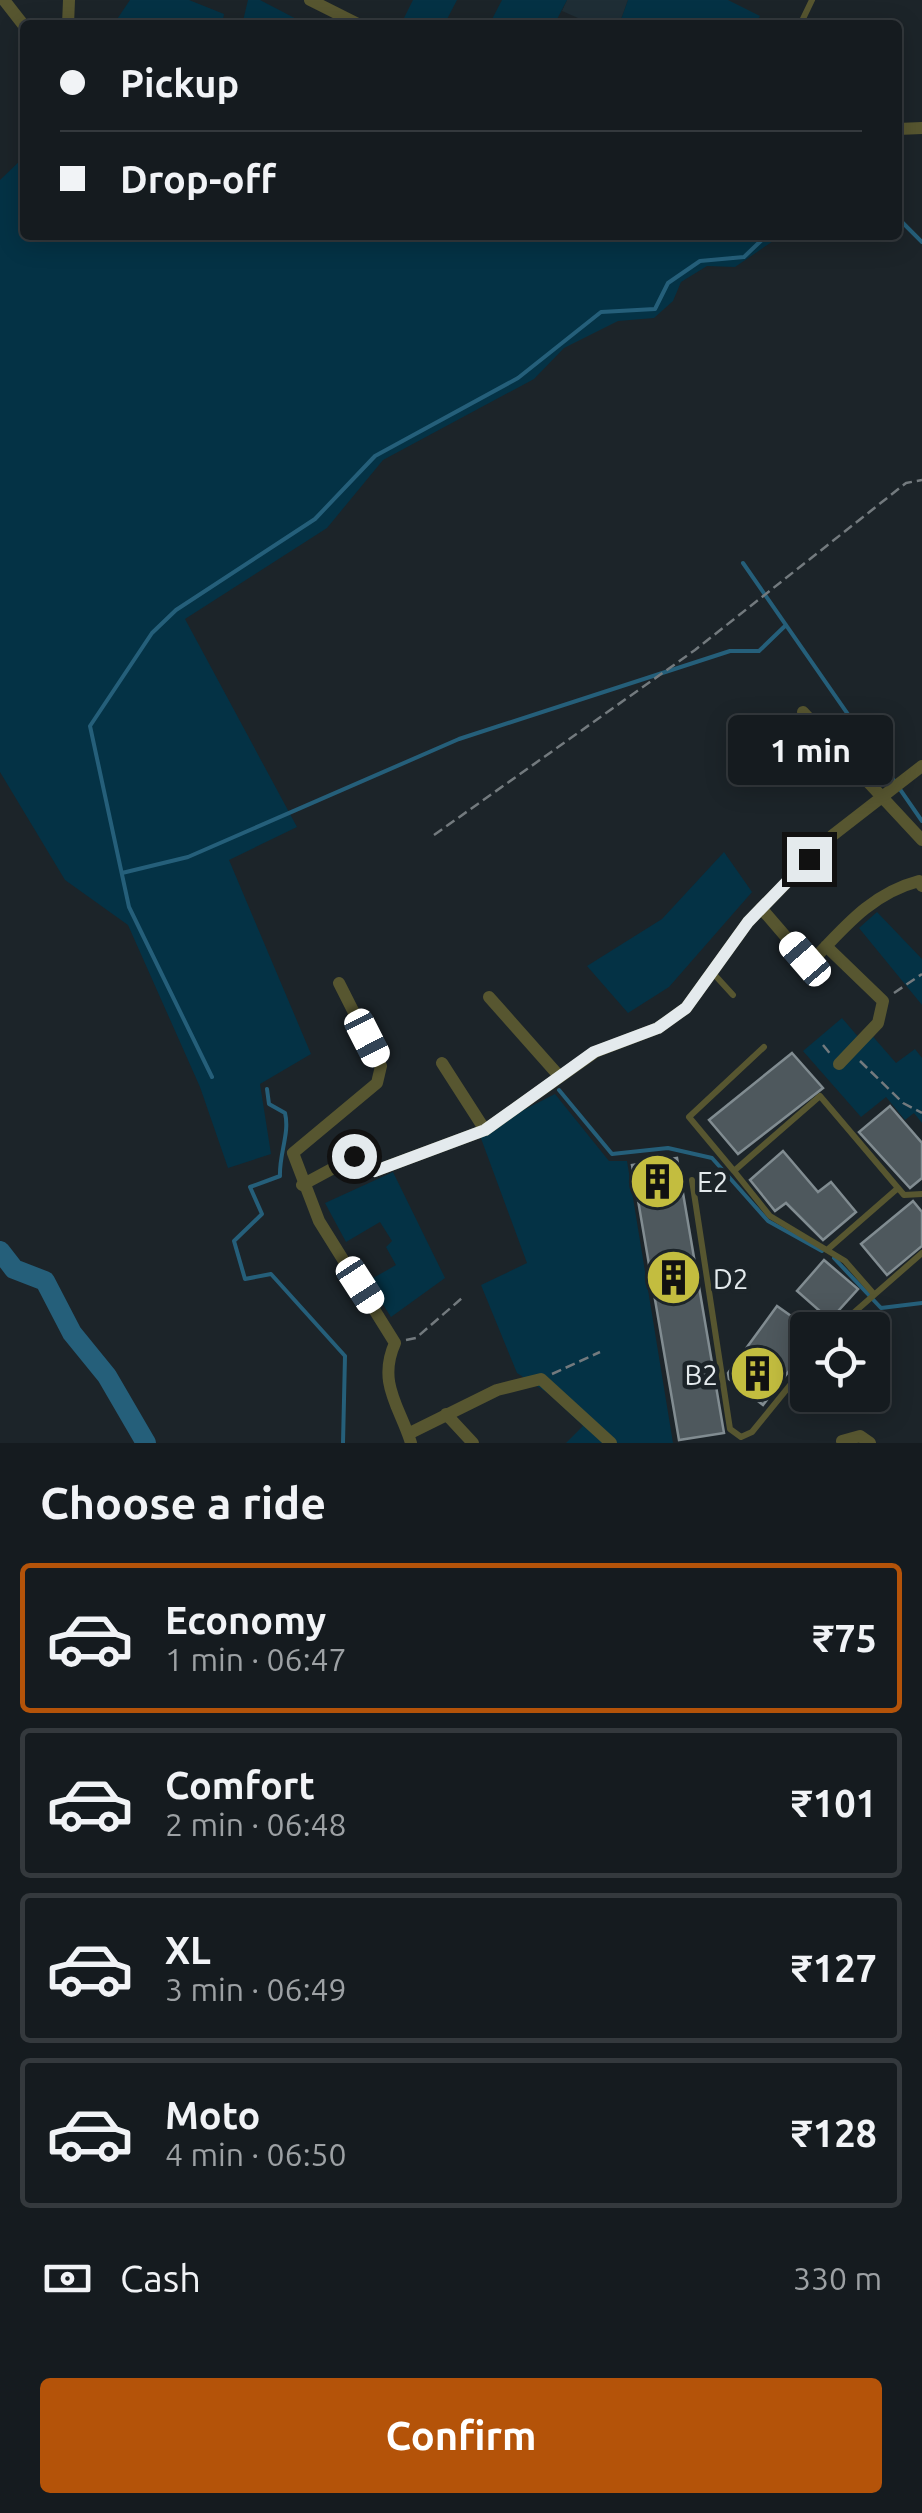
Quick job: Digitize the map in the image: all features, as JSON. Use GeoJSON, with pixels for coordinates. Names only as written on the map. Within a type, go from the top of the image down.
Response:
{"type":"FeatureCollection","features":[{"type":"Feature","properties":{"kind":"street"},"geometry":{"type":"LineString","coordinates":[[4,0],[20,21]]}},
{"type":"Feature","properties":{"kind":"street"},"geometry":{"type":"LineString","coordinates":[[310,0],[350,20]]}},
{"type":"Feature","properties":{"kind":"street"},"geometry":{"type":"LineString","coordinates":[[804,712],[922,840]]}},
{"type":"Feature","properties":{"kind":"street"},"geometry":{"type":"LineString","coordinates":[[302,1185],[354,1156],[366,1156],[375,1171],[485,1130],[594,1052],[658,1028],[686,1008],[761,908],[833,835],[922,766]]}},
{"type":"Feature","properties":{"kind":"street"},"geometry":{"type":"LineString","coordinates":[[761,908],[805,959],[815,958],[859,911],[900,886],[921,882]]}},
{"type":"Feature","properties":{"kind":"street"},"geometry":{"type":"LineString","coordinates":[[826,946],[882,1001],[878,1023],[839,1064]]}},
{"type":"Feature","properties":{"kind":"street"},"geometry":{"type":"LineString","coordinates":[[339,983],[381,1066],[377,1083],[293,1153],[318,1221],[395,1343],[387,1373],[390,1398],[410,1439],[446,1414],[497,1390],[541,1378],[610,1443]]}},
{"type":"Feature","properties":{"kind":"street"},"geometry":{"type":"LineString","coordinates":[[489,996],[560,1077]]}},
{"type":"Feature","properties":{"kind":"street"},"geometry":{"type":"LineString","coordinates":[[442,1062],[485,1130]]}},
{"type":"Feature","properties":{"kind":"street"},"geometry":{"type":"LineString","coordinates":[[446,1414],[473,1443]]}},
{"type":"Feature","properties":{"kind":"street"},"geometry":{"type":"LineString","coordinates":[[842,1441],[860,1436],[870,1443]]}},
{"type":"Feature","properties":{"kind":"lane"},"geometry":{"type":"LineString","coordinates":[[711,972],[733,995]]}},
{"type":"Feature","properties":{"kind":"lane"},"geometry":{"type":"LineString","coordinates":[[764,1047],[689,1116],[770,1216],[845,1261],[873,1293]]}},
{"type":"Feature","properties":{"kind":"lane"},"geometry":{"type":"LineString","coordinates":[[734,1171],[820,1096],[904,1195],[922,1194]]}},
{"type":"Feature","properties":{"kind":"lane"},"geometry":{"type":"LineString","coordinates":[[692,1180],[730,1429],[741,1437],[752,1432],[790,1385]]}},
{"type":"Feature","properties":{"kind":"lane"},"geometry":{"type":"LineString","coordinates":[[827,1250],[898,1188]]}},
{"type":"Feature","properties":{"kind":"lane"},"geometry":{"type":"LineString","coordinates":[[853,1312],[922,1253]]}},
{"type":"Feature","properties":{"kind":"path"},"geometry":{"type":"LineString","coordinates":[[434,835],[695,650],[906,482],[922,480]]}},
{"type":"Feature","properties":{"kind":"path"},"geometry":{"type":"LineString","coordinates":[[882,1001],[922,974]]}},
{"type":"Feature","properties":{"kind":"path"},"geometry":{"type":"LineString","coordinates":[[851,1054],[902,1103],[922,1112]]}},
{"type":"Feature","properties":{"kind":"path"},"geometry":{"type":"LineString","coordinates":[[395,1343],[416,1338],[462,1298]]}},
{"type":"Feature","properties":{"kind":"path"},"geometry":{"type":"LineString","coordinates":[[541,1378],[600,1352]]}},
{"type":"Feature","properties":{"kind":"shaded area"},"geometry":{"type":"Polygon","coordinates":[[[130,0],[189,0],[224,14],[223,20],[116,20],[130,0]]]}},
{"type":"Feature","properties":{"kind":"shaded area"},"geometry":{"type":"Polygon","coordinates":[[[248,0],[260,0],[298,20],[243,20],[248,0]]]}},
{"type":"Feature","properties":{"kind":"shaded area"},"geometry":{"type":"Polygon","coordinates":[[[413,0],[457,0],[447,20],[403,20],[413,0]]]}},
{"type":"Feature","properties":{"kind":"shaded area"},"geometry":{"type":"Polygon","coordinates":[[[502,0],[567,0],[557,20],[492,20],[502,0]]]}},
{"type":"Feature","properties":{"kind":"shaded area"},"geometry":{"type":"Polygon","coordinates":[[[567,0],[628,0],[621,20],[583,20],[562,11],[567,0]]]}},
{"type":"Feature","properties":{"kind":"shaded area"},"geometry":{"type":"Polygon","coordinates":[[[628,0],[728,0],[760,16],[758,20],[621,20],[628,0]]]}},
{"type":"Feature","properties":{"kind":"shaded area"},"geometry":{"type":"Polygon","coordinates":[[[20,161],[20,240],[775,240],[735,267],[707,266],[681,282],[673,301],[654,318],[618,321],[564,348],[534,379],[383,460],[327,528],[185,619],[297,827],[229,860],[311,1054],[260,1084],[271,1154],[228,1168],[200,1087],[128,925],[65,880],[0,772],[0,180],[20,161]]]}},
{"type":"Feature","properties":{"kind":"shaded area"},"geometry":{"type":"Polygon","coordinates":[[[724,852],[752,892],[669,987],[628,1013],[587,966],[662,919],[724,852]]]}},
{"type":"Feature","properties":{"kind":"shaded area"},"geometry":{"type":"Polygon","coordinates":[[[877,912],[922,959],[922,1005],[859,928],[877,912]]]}},
{"type":"Feature","properties":{"kind":"shaded area"},"geometry":{"type":"Polygon","coordinates":[[[842,1018],[860,1039],[869,1032],[896,1063],[915,1049],[922,1058],[922,1123],[914,1113],[905,1120],[886,1097],[861,1117],[803,1051],[842,1018]]]}},
{"type":"Feature","properties":{"kind":"shaded area"},"geometry":{"type":"Polygon","coordinates":[[[555,1094],[609,1161],[627,1161],[673,1443],[566,1443],[583,1426],[549,1394],[517,1373],[481,1285],[527,1263],[479,1133],[555,1094]]]}},
{"type":"Feature","properties":{"kind":"shaded area"},"geometry":{"type":"Polygon","coordinates":[[[393,1172],[445,1278],[391,1317],[368,1281],[396,1265],[386,1247],[392,1241],[380,1222],[346,1242],[325,1203],[393,1172]]]}},
{"type":"Feature","properties":{"kind":"building"},"geometry":{"type":"Polygon","coordinates":[[[792,1053],[823,1088],[738,1154],[709,1120],[792,1053]]]}},
{"type":"Feature","properties":{"kind":"building"},"geometry":{"type":"Polygon","coordinates":[[[890,1106],[922,1143],[922,1178],[910,1188],[859,1132],[890,1106]]]}},
{"type":"Feature","properties":{"kind":"building"},"geometry":{"type":"Polygon","coordinates":[[[783,1151],[818,1192],[831,1182],[856,1212],[823,1240],[786,1203],[775,1211],[750,1180],[783,1151]]]}},
{"type":"Feature","properties":{"kind":"building"},"geometry":{"type":"Polygon","coordinates":[[[677,1158],[724,1433],[679,1440],[632,1165],[677,1158]]]}},
{"type":"Feature","properties":{"kind":"building"},"geometry":{"type":"Polygon","coordinates":[[[913,1201],[922,1212],[922,1246],[887,1275],[861,1244],[913,1201]]]}},
{"type":"Feature","properties":{"kind":"building"},"geometry":{"type":"Polygon","coordinates":[[[824,1260],[858,1289],[837,1312],[821,1312],[797,1291],[824,1260]]]}},
{"type":"Feature","properties":{"kind":"building"},"geometry":{"type":"Polygon","coordinates":[[[777,1306],[790,1315],[790,1370],[763,1405],[729,1379],[728,1373],[777,1306]]]}},
{"type":"Feature","properties":{"kind":"waterway"},"geometry":{"type":"LineString","coordinates":[[902,222],[922,242]]}},
{"type":"Feature","properties":{"kind":"waterway"},"geometry":{"type":"LineString","coordinates":[[212,1077],[129,907],[90,726],[152,633],[176,610],[315,519],[375,456],[518,378],[601,312],[655,309],[668,283],[700,261],[744,257],[762,240]]}},
{"type":"Feature","properties":{"kind":"waterway"},"geometry":{"type":"LineString","coordinates":[[743,563],[922,821]]}},
{"type":"Feature","properties":{"kind":"waterway"},"geometry":{"type":"LineString","coordinates":[[122,873],[188,857],[459,739],[730,651],[759,651],[786,625]]}},
{"type":"Feature","properties":{"kind":"waterway"},"geometry":{"type":"LineString","coordinates":[[267,1089],[269,1104],[285,1113],[280,1176],[250,1187],[262,1214],[234,1241],[245,1279],[271,1274],[345,1356],[343,1443]]}},
{"type":"Feature","properties":{"kind":"waterway"},"geometry":{"type":"LineString","coordinates":[[559,1090],[612,1154],[668,1148],[712,1158],[768,1221],[822,1251]]}},
{"type":"Feature","properties":{"kind":"waterway"},"geometry":{"type":"LineString","coordinates":[[0,1251],[14,1269],[45,1281],[72,1333],[107,1376],[146,1443]]}},
{"type":"Feature","properties":{"kind":"waterway"},"geometry":{"type":"LineString","coordinates":[[834,1258],[881,1308],[922,1303]]}},
{"type":"Feature","properties":{"kind":"place","name":"E2"},"geometry":{"type":"Point","coordinates":[658,1181]}},
{"type":"Feature","properties":{"kind":"place","name":"D2"},"geometry":{"type":"Point","coordinates":[674,1278]}},
{"type":"Feature","properties":{"kind":"place","name":"B2"},"geometry":{"type":"Point","coordinates":[757,1374]}},
{"type":"Feature","properties":{"kind":"route"},"geometry":{"type":"LineString","coordinates":[[354,1156],[366,1156],[375,1171],[485,1130],[594,1052],[658,1028],[686,1008],[748,922],[809,859]]}}]}
